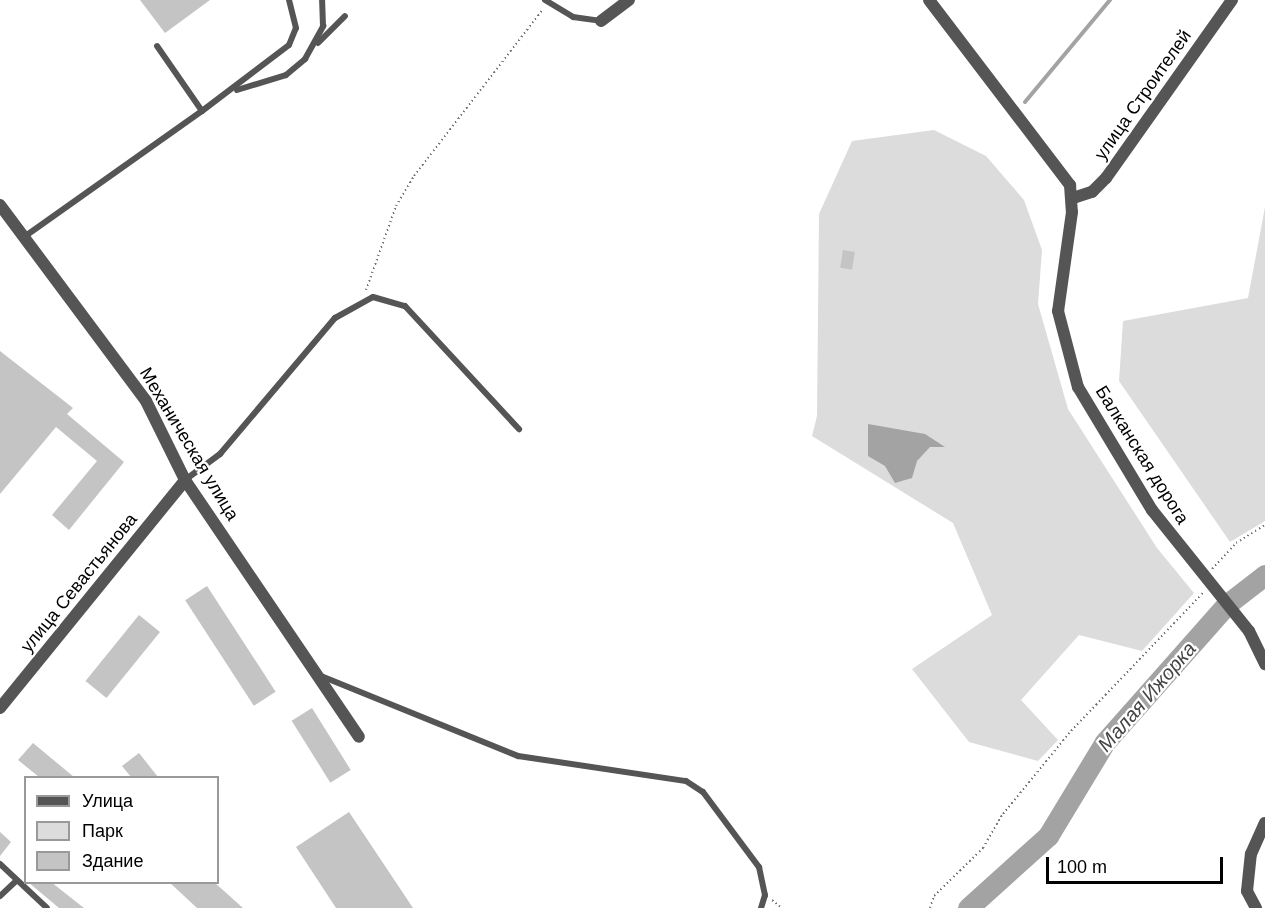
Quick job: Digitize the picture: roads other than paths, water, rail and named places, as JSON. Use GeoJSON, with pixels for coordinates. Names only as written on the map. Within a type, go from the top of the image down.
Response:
{"type":"FeatureCollection","features":[{"type":"Feature","properties":{"kind":"street"},"geometry":{"type":"LineString","coordinates":[[601,21],[629,0]]}},
{"type":"Feature","properties":{"kind":"street"},"geometry":{"type":"LineString","coordinates":[[929,0],[1063,173],[1073,198]]}},
{"type":"Feature","properties":{"kind":"street","name":"улица Строителей"},"geometry":{"type":"LineString","coordinates":[[1073,198],[1092,192],[1106,178],[1232,0]]}},
{"type":"Feature","properties":{"kind":"street","name":"Балканская дорога"},"geometry":{"type":"LineString","coordinates":[[1073,198],[1059,278],[1064,350],[1098,426],[1206,583],[1249,630],[1265,664]]}},
{"type":"Feature","properties":{"kind":"street","name":"Механическая улица"},"geometry":{"type":"LineString","coordinates":[[0,205],[146,401],[185,480],[321,676],[359,737]]}},
{"type":"Feature","properties":{"kind":"street","name":"улица Севастьянова"},"geometry":{"type":"LineString","coordinates":[[0,708],[185,480]]}},
{"type":"Feature","properties":{"kind":"street"},"geometry":{"type":"LineString","coordinates":[[1256,908],[1247,891],[1251,854],[1265,823]]}},
{"type":"Feature","properties":{"kind":"lane"},"geometry":{"type":"LineString","coordinates":[[23,237],[233,91],[289,45],[296,28],[289,0]]}},
{"type":"Feature","properties":{"kind":"lane"},"geometry":{"type":"LineString","coordinates":[[318,44],[322,0]]}},
{"type":"Feature","properties":{"kind":"lane"},"geometry":{"type":"LineString","coordinates":[[547,1],[573,17],[601,21]]}},
{"type":"Feature","properties":{"kind":"lane"},"geometry":{"type":"LineString","coordinates":[[233,91],[286,75],[345,16]]}},
{"type":"Feature","properties":{"kind":"lane"},"geometry":{"type":"LineString","coordinates":[[157,46],[202,111]]}},
{"type":"Feature","properties":{"kind":"lane"},"geometry":{"type":"LineString","coordinates":[[185,480],[220,454],[335,318],[359,300],[387,299],[405,306],[519,429]]}},
{"type":"Feature","properties":{"kind":"lane"},"geometry":{"type":"LineString","coordinates":[[321,676],[518,756],[686,781],[703,792],[759,867],[765,895],[761,908]]}},
{"type":"Feature","properties":{"kind":"lane"},"geometry":{"type":"LineString","coordinates":[[0,864],[47,908]]}},
{"type":"Feature","properties":{"kind":"lane"},"geometry":{"type":"LineString","coordinates":[[0,896],[17,880]]}},
{"type":"Feature","properties":{"kind":"waterway"},"geometry":{"type":"LineString","coordinates":[[1025,102],[1110,0]]}},
{"type":"Feature","properties":{"kind":"waterway","name":"Малая Ижорка"},"geometry":{"type":"LineString","coordinates":[[968,908],[1048,836],[1105,742],[1226,605],[1265,575]]}}]}
